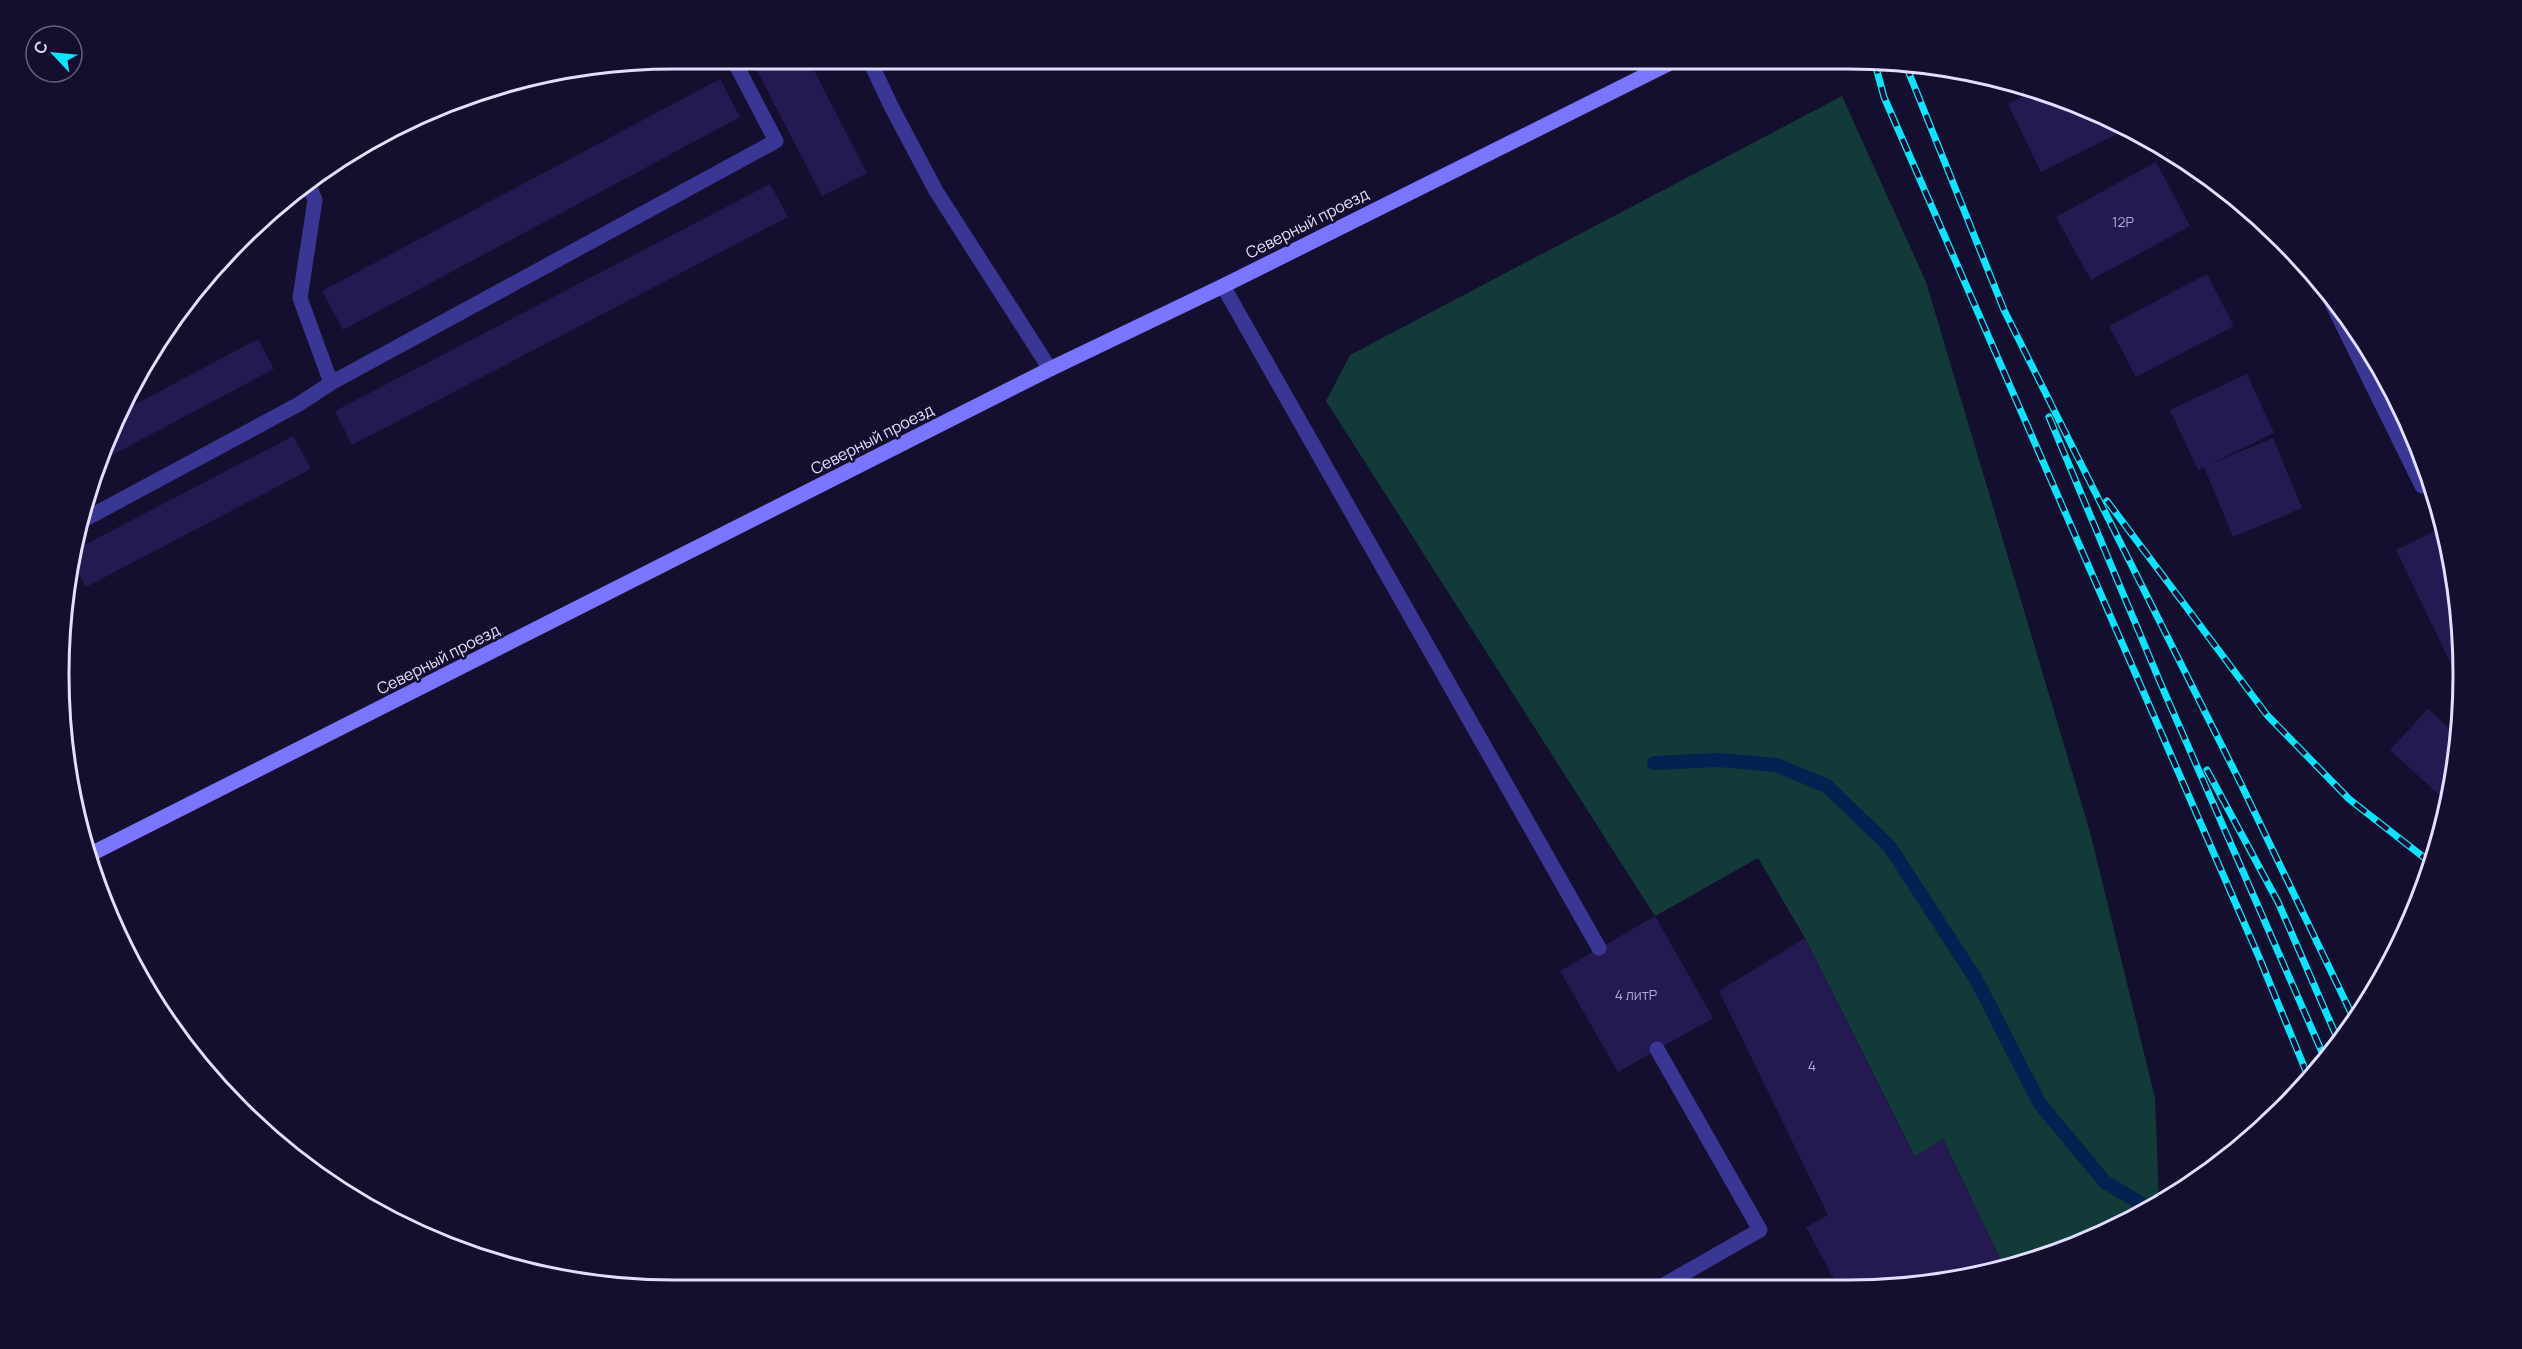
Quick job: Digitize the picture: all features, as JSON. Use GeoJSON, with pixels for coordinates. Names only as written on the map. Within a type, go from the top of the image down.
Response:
{"type":"FeatureCollection","features":[{"type":"Feature","properties":{"kind":"street"},"geometry":{"type":"LineString","coordinates":[[91,516],[776,141],[739,69]]}},
{"type":"Feature","properties":{"kind":"street"},"geometry":{"type":"LineString","coordinates":[[873,69],[936,191],[1050,369]]}},
{"type":"Feature","properties":{"kind":"street","name":"Северный проезд"},"geometry":{"type":"LineString","coordinates":[[96,851],[1050,369],[1223,286],[1658,69]]}},
{"type":"Feature","properties":{"kind":"street"},"geometry":{"type":"LineString","coordinates":[[311,190],[315,200],[300,298],[331,383]]}},
{"type":"Feature","properties":{"kind":"street"},"geometry":{"type":"LineString","coordinates":[[1223,286],[1599,948]]}},
{"type":"Feature","properties":{"kind":"street"},"geometry":{"type":"LineString","coordinates":[[2345,330],[2423,486]]}},
{"type":"Feature","properties":{"kind":"street"},"geometry":{"type":"LineString","coordinates":[[1657,1049],[1760,1230],[1672,1280]]}},
{"type":"Feature","properties":{"kind":"green space"},"geometry":{"type":"Polygon","coordinates":[[[1842,96],[1926,282],[2090,832],[2155,1098],[2159,1194],[2115,1218],[2079,1234],[2001,1260],[1943,1139],[1915,1157],[1805,938],[1758,858],[1655,916],[1326,401],[1350,355],[1842,96]]]}},
{"type":"Feature","properties":{"kind":"building"},"geometry":{"type":"Polygon","coordinates":[[[756,69],[813,69],[867,173],[822,196],[756,69]]]}},
{"type":"Feature","properties":{"kind":"building"},"geometry":{"type":"Polygon","coordinates":[[[720,79],[740,117],[343,330],[322,291],[720,79]]]}},
{"type":"Feature","properties":{"kind":"building"},"geometry":{"type":"Polygon","coordinates":[[[2024,96],[2079,115],[2119,133],[2041,172],[2008,104],[2024,96]]]}},
{"type":"Feature","properties":{"kind":"building"},"geometry":{"type":"Polygon","coordinates":[[[2156,162],[2190,226],[2091,280],[2056,217],[2156,162]]]}},
{"type":"Feature","properties":{"kind":"building"},"geometry":{"type":"Polygon","coordinates":[[[770,184],[788,217],[352,445],[335,411],[770,184]]]}},
{"type":"Feature","properties":{"kind":"building"},"geometry":{"type":"Polygon","coordinates":[[[2207,274],[2234,326],[2136,377],[2109,326],[2207,274]]]}},
{"type":"Feature","properties":{"kind":"building"},"geometry":{"type":"Polygon","coordinates":[[[258,339],[274,369],[110,456],[131,406],[258,339]]]}},
{"type":"Feature","properties":{"kind":"building"},"geometry":{"type":"Polygon","coordinates":[[[2247,374],[2274,433],[2210,464],[2273,438],[2302,508],[2233,537],[2204,467],[2198,470],[2170,410],[2247,374]]]}},
{"type":"Feature","properties":{"kind":"building"},"geometry":{"type":"Polygon","coordinates":[[[293,436],[311,469],[86,587],[78,572],[83,546],[293,436]]]}},
{"type":"Feature","properties":{"kind":"building"},"geometry":{"type":"Polygon","coordinates":[[[2435,531],[2448,595],[2452,666],[2396,550],[2435,531]]]}},
{"type":"Feature","properties":{"kind":"building"},"geometry":{"type":"Polygon","coordinates":[[[2428,709],[2450,729],[2440,796],[2390,750],[2428,709]]]}},
{"type":"Feature","properties":{"kind":"building"},"geometry":{"type":"Polygon","coordinates":[[[1655,916],[1713,1018],[1618,1072],[1560,971],[1655,916]]]}},
{"type":"Feature","properties":{"kind":"building"},"geometry":{"type":"Polygon","coordinates":[[[1805,938],[1915,1157],[1943,1139],[2001,1260],[1927,1275],[1887,1279],[1834,1280],[1806,1227],[1828,1215],[1719,991],[1805,938]]]}},
{"type":"Feature","properties":{"kind":"waterway"},"geometry":{"type":"LineString","coordinates":[[1654,763],[1718,760],[1776,765],[1827,786],[1890,847],[1977,981],[2040,1104],[2105,1182],[2141,1204]]}},
{"type":"Feature","properties":{"kind":"railway"},"geometry":{"type":"LineString","coordinates":[[1877,70],[1884,97],[2259,957],[2306,1071]]}},
{"type":"Feature","properties":{"kind":"railway"},"geometry":{"type":"LineString","coordinates":[[1909,72],[2004,310],[2240,782],[2350,1012]]}},
{"type":"Feature","properties":{"kind":"railway"},"geometry":{"type":"LineString","coordinates":[[2049,417],[2160,682],[2322,1051]]}},
{"type":"Feature","properties":{"kind":"railway"},"geometry":{"type":"LineString","coordinates":[[2107,501],[2267,715],[2349,799],[2424,858]]}},
{"type":"Feature","properties":{"kind":"railway"},"geometry":{"type":"LineString","coordinates":[[2207,770],[2278,902],[2335,1033]]}}]}
